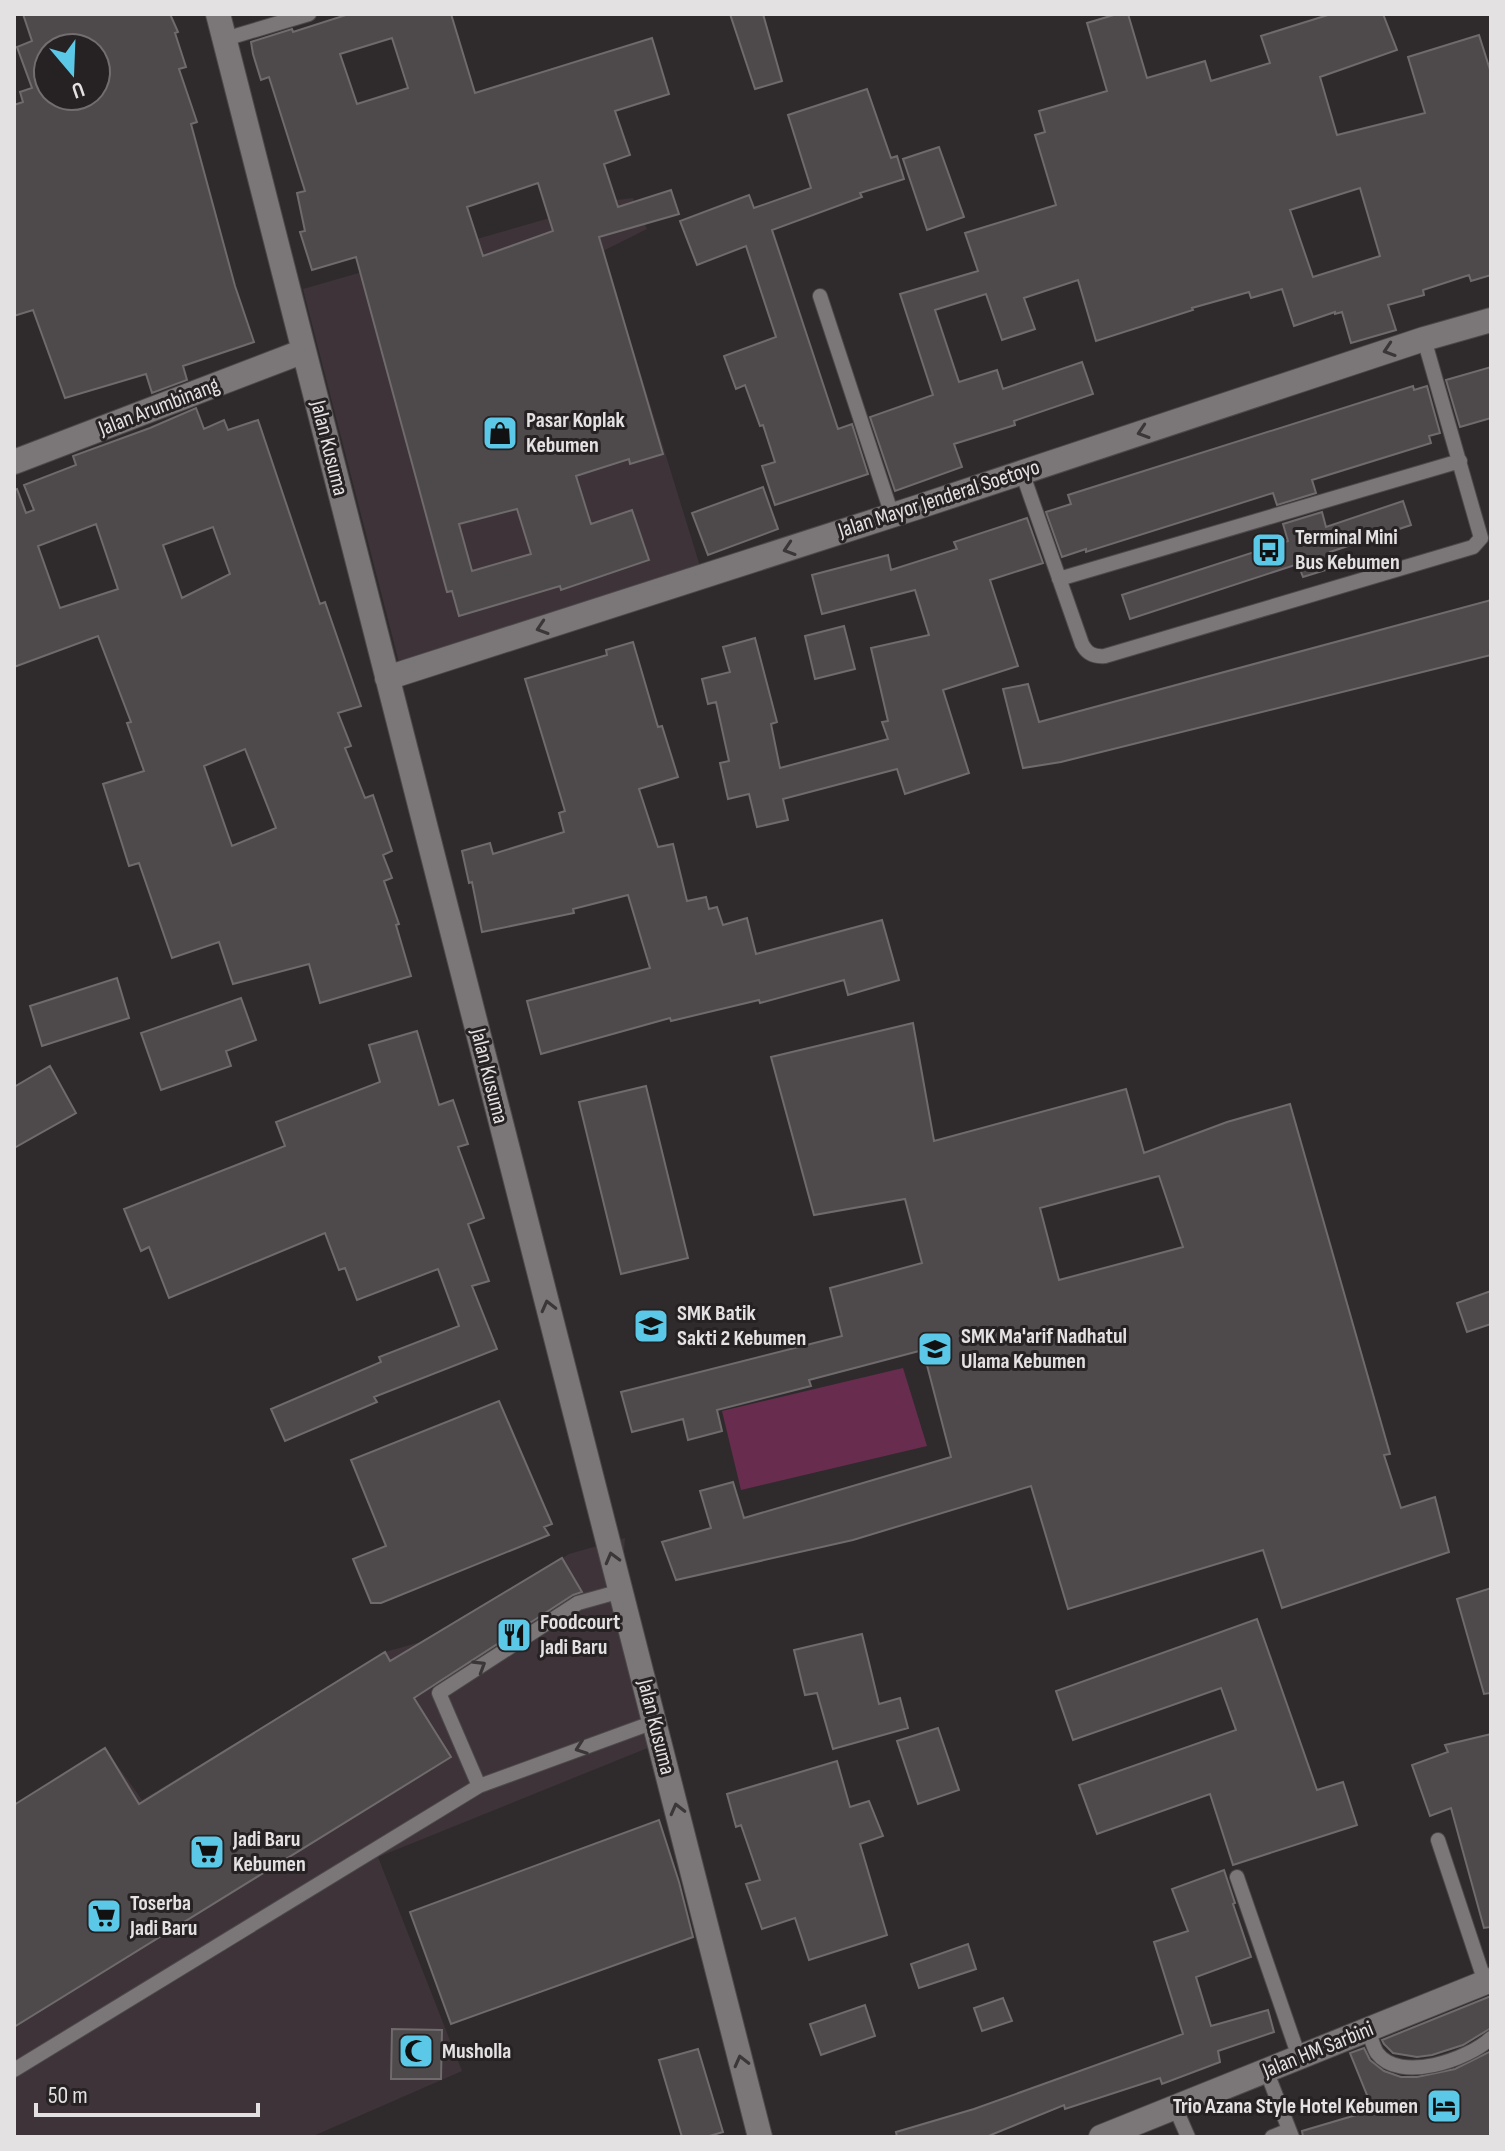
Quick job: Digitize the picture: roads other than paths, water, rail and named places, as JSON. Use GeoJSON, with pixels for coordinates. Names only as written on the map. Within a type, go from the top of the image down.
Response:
{"type":"FeatureCollection","features":[{"type":"Feature","properties":{"kind":"main road","name":"Jalan Kusuma"},"geometry":{"type":"LineString","coordinates":[[218,14],[760,2137]]}},
{"type":"Feature","properties":{"kind":"main road","name":"Jalan Mayor Jenderal Soetoyo"},"geometry":{"type":"LineString","coordinates":[[387,678],[1424,339],[1491,320]]}},
{"type":"Feature","properties":{"kind":"main road","name":"Jalan Arumbinang"},"geometry":{"type":"LineString","coordinates":[[14,462],[304,351]]}},
{"type":"Feature","properties":{"kind":"main road","name":"Jalan HM Sarbini"},"geometry":{"type":"LineString","coordinates":[[1101,2137],[1488,1981]]}},
{"type":"Feature","properties":{"kind":"lane"},"geometry":{"type":"LineString","coordinates":[[225,39],[309,14]]}},
{"type":"Feature","properties":{"kind":"lane"},"geometry":{"type":"LineString","coordinates":[[820,296],[892,515]]}},
{"type":"Feature","properties":{"kind":"lane"},"geometry":{"type":"LineString","coordinates":[[1022,472],[1086,652],[1097,657],[1473,547],[1481,538],[1424,339]]}},
{"type":"Feature","properties":{"kind":"lane"},"geometry":{"type":"LineString","coordinates":[[1059,579],[1460,461]]}},
{"type":"Feature","properties":{"kind":"lane"},"geometry":{"type":"LineString","coordinates":[[479,1786],[439,1691],[578,1603],[621,1591]]}},
{"type":"Feature","properties":{"kind":"lane"},"geometry":{"type":"LineString","coordinates":[[14,2070],[479,1786],[654,1722]]}},
{"type":"Feature","properties":{"kind":"lane"},"geometry":{"type":"LineString","coordinates":[[1438,1840],[1488,1981]]}},
{"type":"Feature","properties":{"kind":"lane"},"geometry":{"type":"LineString","coordinates":[[1237,1877],[1299,2057]]}},
{"type":"Feature","properties":{"kind":"lane"},"geometry":{"type":"LineString","coordinates":[[1368,2030],[1378,2054],[1401,2069],[1425,2068],[1480,2049],[1491,2038]]}},
{"type":"Feature","properties":{"kind":"lane"},"geometry":{"type":"LineString","coordinates":[[1266,2070],[1291,2134],[1272,2137]]}},
{"type":"Feature","properties":{"kind":"lane"},"geometry":{"type":"LineString","coordinates":[[1175,2107],[1188,2137]]}},
{"type":"Feature","properties":{"kind":"place","name":"Pasar Koplak Kebumen"},"geometry":{"type":"Point","coordinates":[500,433]}},
{"type":"Feature","properties":{"kind":"place","name":"Terminal Mini Bus Kebumen"},"geometry":{"type":"Point","coordinates":[1269,550]}},
{"type":"Feature","properties":{"kind":"place","name":"SMK Batik Sakti 2 Kebumen"},"geometry":{"type":"Point","coordinates":[651,1326]}},
{"type":"Feature","properties":{"kind":"place","name":"SMK Ma'arif Nadhatul Ulama Kebumen"},"geometry":{"type":"Point","coordinates":[935,1349]}},
{"type":"Feature","properties":{"kind":"place","name":"Foodcourt Jadi Baru"},"geometry":{"type":"Point","coordinates":[514,1635]}},
{"type":"Feature","properties":{"kind":"place","name":"Jadi Baru Kebumen"},"geometry":{"type":"Point","coordinates":[207,1852]}},
{"type":"Feature","properties":{"kind":"place","name":"Toserba Jadi Baru"},"geometry":{"type":"Point","coordinates":[104,1916]}},
{"type":"Feature","properties":{"kind":"place","name":"Musholla"},"geometry":{"type":"Point","coordinates":[416,2051]}},
{"type":"Feature","properties":{"kind":"place","name":"Trio Azana Style Hotel Kebumen"},"geometry":{"type":"Point","coordinates":[1444,2106]}}]}
